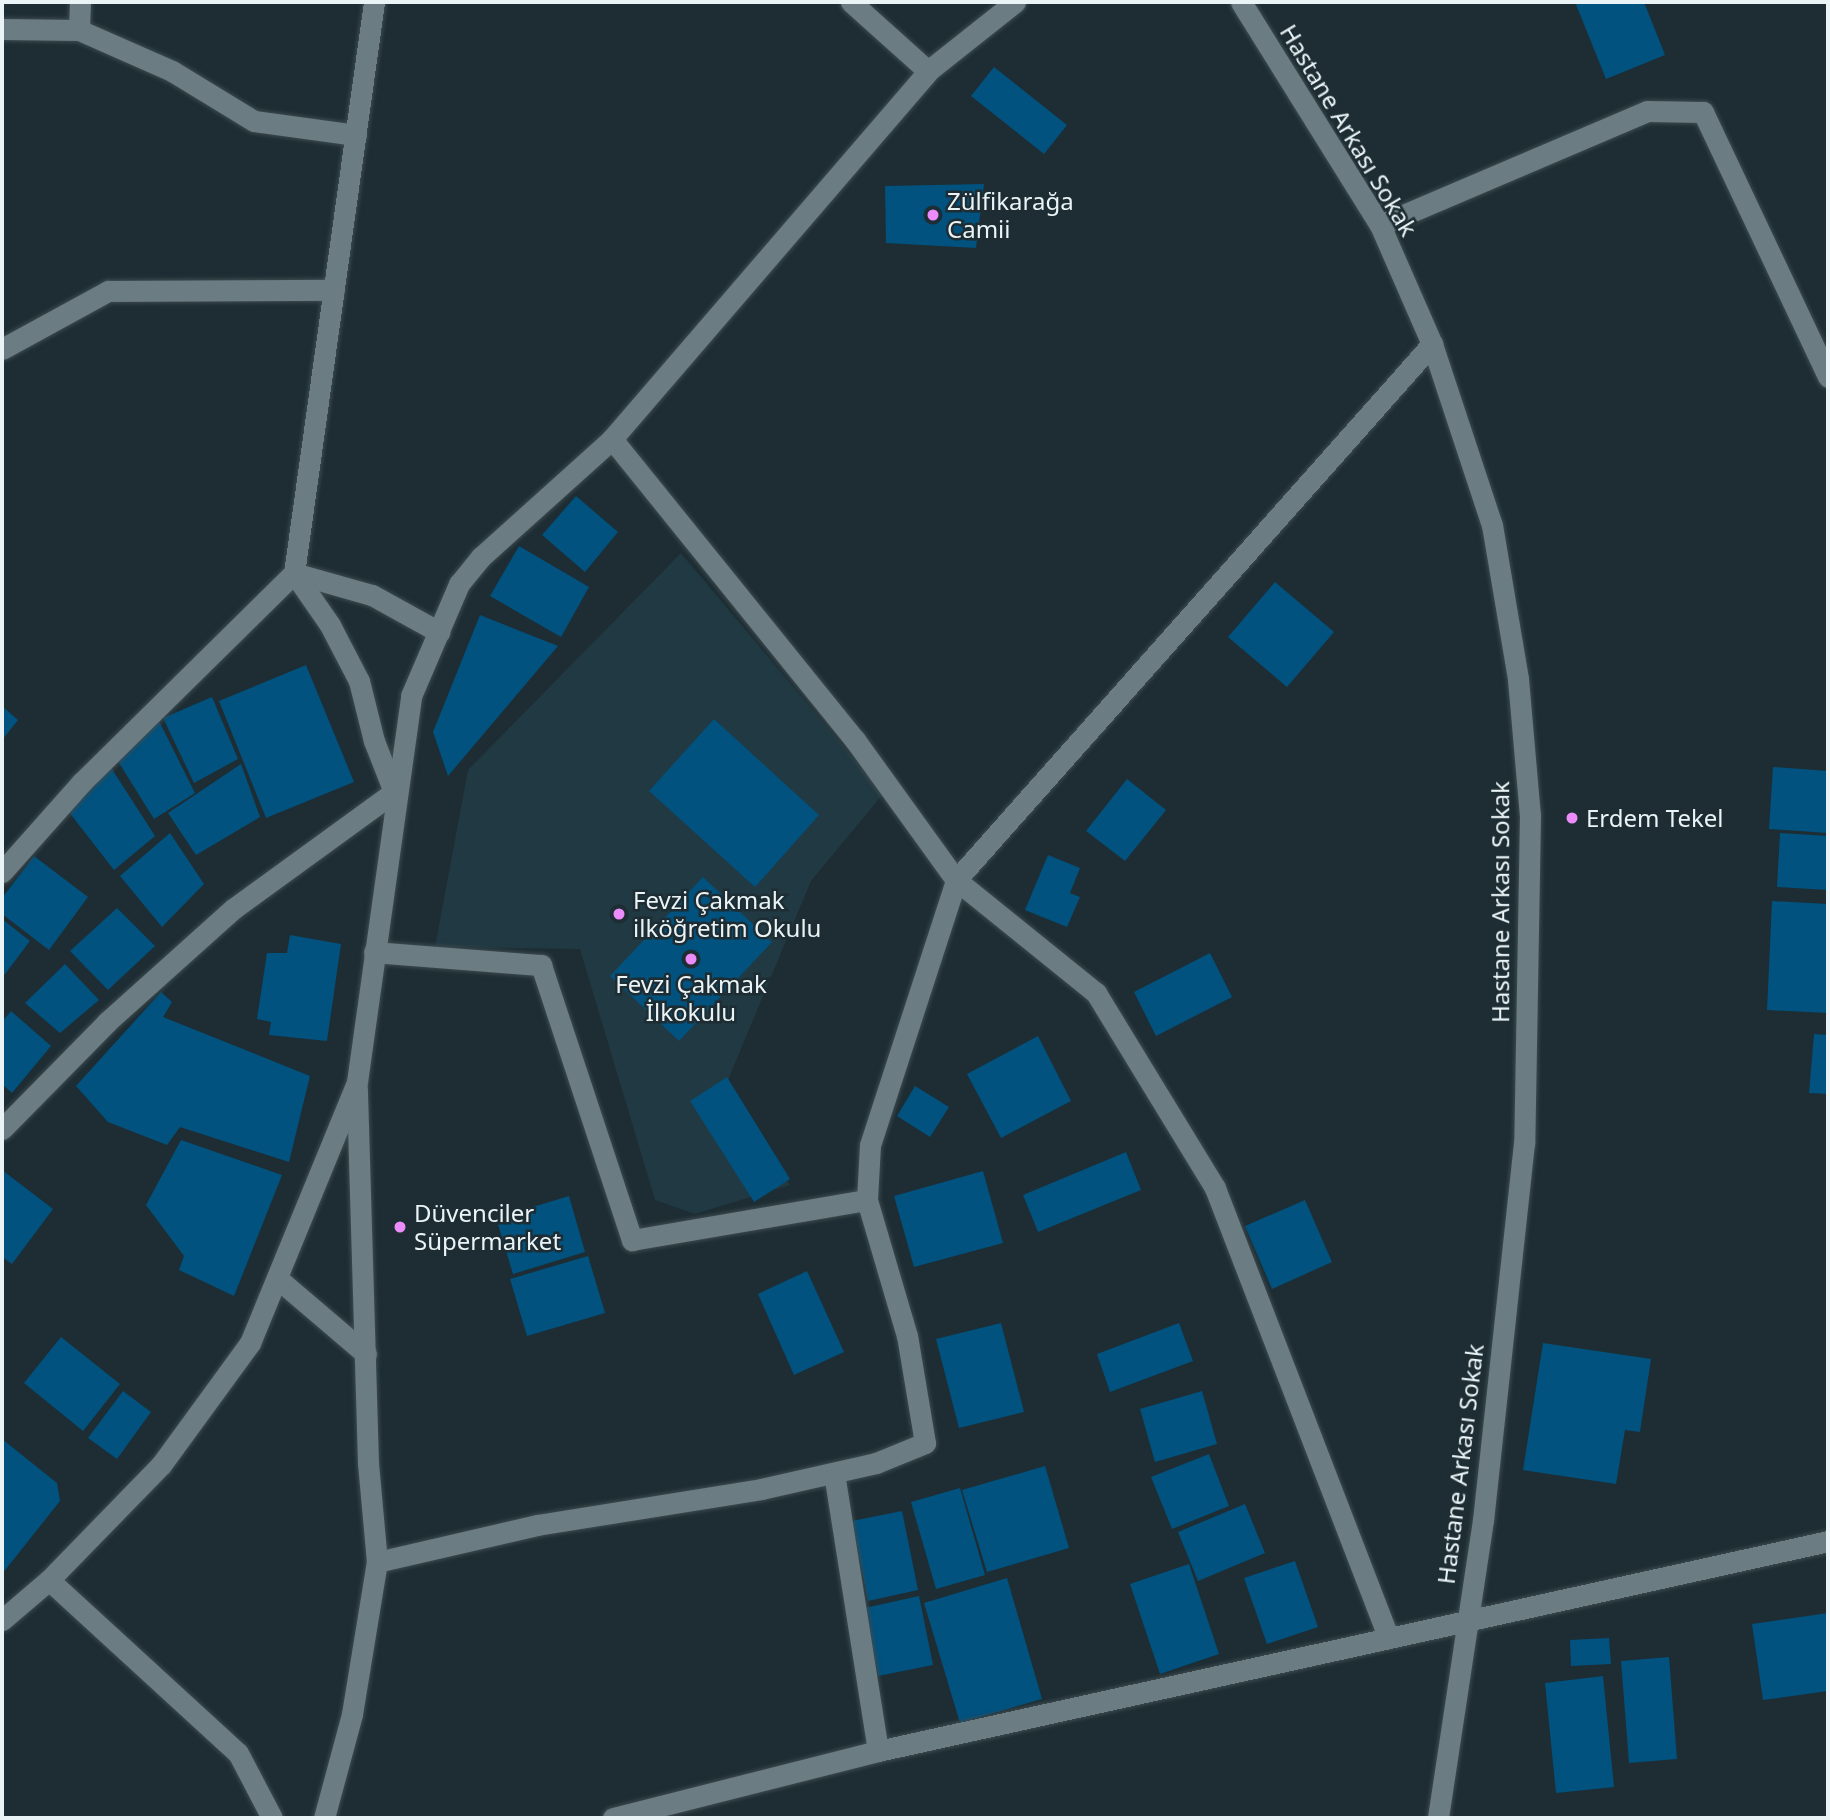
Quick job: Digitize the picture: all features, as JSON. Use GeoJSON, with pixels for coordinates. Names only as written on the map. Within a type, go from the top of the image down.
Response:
{"type":"FeatureCollection","features":[{"type":"Feature","properties":{"kind":"street"},"geometry":{"type":"LineString","coordinates":[[79,30],[80,2]]}},
{"type":"Feature","properties":{"kind":"street"},"geometry":{"type":"LineString","coordinates":[[3,867],[81,783],[294,573],[374,2]]}},
{"type":"Feature","properties":{"kind":"street"},"geometry":{"type":"LineString","coordinates":[[851,2],[928,71]]}},
{"type":"Feature","properties":{"kind":"street"},"geometry":{"type":"LineString","coordinates":[[324,1818],[352,1714],[377,1562],[368,1463],[357,1082],[394,792],[411,696],[453,596],[481,557],[612,439],[928,71],[1015,2]]}},
{"type":"Feature","properties":{"kind":"street","name":"Hastane Arkası Sokak"},"geometry":{"type":"LineString","coordinates":[[1241,2],[1380,225],[1432,344],[1492,525],[1518,679],[1530,815],[1524,1143],[1483,1520],[1465,1624],[1438,1818]]}},
{"type":"Feature","properties":{"kind":"street"},"geometry":{"type":"LineString","coordinates":[[2,29],[79,30],[172,71],[254,121],[356,135]]}},
{"type":"Feature","properties":{"kind":"street"},"geometry":{"type":"LineString","coordinates":[[1380,225],[1647,111],[1703,112],[1828,377]]}},
{"type":"Feature","properties":{"kind":"street"},"geometry":{"type":"LineString","coordinates":[[2,349],[108,291],[334,290]]}},
{"type":"Feature","properties":{"kind":"street"},"geometry":{"type":"LineString","coordinates":[[377,1562],[537,1525],[761,1489],[876,1464],[925,1443],[907,1336],[867,1200],[870,1145],[956,880],[1432,344]]}},
{"type":"Feature","properties":{"kind":"street"},"geometry":{"type":"LineString","coordinates":[[612,439],[855,740],[956,880],[1096,993],[1215,1188],[1389,1638]]}},
{"type":"Feature","properties":{"kind":"street"},"geometry":{"type":"LineString","coordinates":[[294,573],[372,595],[439,632]]}},
{"type":"Feature","properties":{"kind":"street"},"geometry":{"type":"LineString","coordinates":[[294,573],[330,625],[359,681],[374,741],[394,792]]}},
{"type":"Feature","properties":{"kind":"street"},"geometry":{"type":"LineString","coordinates":[[2,1129],[107,1022],[233,909],[394,792]]}},
{"type":"Feature","properties":{"kind":"street"},"geometry":{"type":"LineString","coordinates":[[374,952],[541,965],[632,1240],[867,1200]]}},
{"type":"Feature","properties":{"kind":"street"},"geometry":{"type":"LineString","coordinates":[[2,1620],[49,1580],[161,1465],[206,1408],[250,1343],[357,1082]]}},
{"type":"Feature","properties":{"kind":"street"},"geometry":{"type":"LineString","coordinates":[[277,1278],[366,1354]]}},
{"type":"Feature","properties":{"kind":"street"},"geometry":{"type":"LineString","coordinates":[[834,1473],[878,1751]]}},
{"type":"Feature","properties":{"kind":"street"},"geometry":{"type":"LineString","coordinates":[[613,1818],[878,1751],[1389,1638],[1465,1624],[1828,1541]]}},
{"type":"Feature","properties":{"kind":"street"},"geometry":{"type":"LineString","coordinates":[[49,1580],[238,1753],[272,1818]]}},
{"type":"Feature","properties":{"kind":"shaded area","name":"Fevzi Çakmak ilköğretim Okulu"},"geometry":{"type":"Polygon","coordinates":[[[681,553],[883,794],[811,881],[723,1092],[790,1185],[695,1214],[655,1200],[580,949],[435,947],[468,770],[681,553]]]}},
{"type":"Feature","properties":{"kind":"building"},"geometry":{"type":"Polygon","coordinates":[[[1575,2],[1644,2],[1665,55],[1606,79],[1575,2]]]}},
{"type":"Feature","properties":{"kind":"building"},"geometry":{"type":"Polygon","coordinates":[[[994,67],[1067,125],[1044,154],[971,96],[994,67]]]}},
{"type":"Feature","properties":{"kind":"building","name":"Zülfikarağa Camii"},"geometry":{"type":"Polygon","coordinates":[[[984,184],[976,248],[886,243],[885,186],[984,184]]]}},
{"type":"Feature","properties":{"kind":"building"},"geometry":{"type":"Polygon","coordinates":[[[576,496],[618,532],[585,572],[542,535],[576,496]]]}},
{"type":"Feature","properties":{"kind":"building"},"geometry":{"type":"Polygon","coordinates":[[[519,546],[589,587],[561,637],[490,596],[519,546]]]}},
{"type":"Feature","properties":{"kind":"building"},"geometry":{"type":"Polygon","coordinates":[[[1275,582],[1334,632],[1287,687],[1228,637],[1275,582]]]}},
{"type":"Feature","properties":{"kind":"building"},"geometry":{"type":"Polygon","coordinates":[[[480,615],[558,646],[448,776],[433,732],[480,615]]]}},
{"type":"Feature","properties":{"kind":"building"},"geometry":{"type":"Polygon","coordinates":[[[306,665],[354,782],[266,818],[219,701],[306,665]]]}},
{"type":"Feature","properties":{"kind":"building"},"geometry":{"type":"Polygon","coordinates":[[[212,697],[238,759],[194,783],[163,718],[212,697]]]}},
{"type":"Feature","properties":{"kind":"building"},"geometry":{"type":"Polygon","coordinates":[[[2,706],[18,720],[2,740],[2,706]]]}},
{"type":"Feature","properties":{"kind":"building"},"geometry":{"type":"Polygon","coordinates":[[[714,719],[819,815],[755,887],[649,791],[714,719]]]}},
{"type":"Feature","properties":{"kind":"building"},"geometry":{"type":"Polygon","coordinates":[[[159,721],[195,793],[154,819],[116,758],[159,721]]]}},
{"type":"Feature","properties":{"kind":"building"},"geometry":{"type":"Polygon","coordinates":[[[241,764],[260,817],[196,855],[168,813],[241,764]]]}},
{"type":"Feature","properties":{"kind":"building"},"geometry":{"type":"Polygon","coordinates":[[[110,766],[155,836],[114,870],[65,807],[110,766]]]}},
{"type":"Feature","properties":{"kind":"building"},"geometry":{"type":"Polygon","coordinates":[[[1773,767],[1828,771],[1828,833],[1769,829],[1773,767]]]}},
{"type":"Feature","properties":{"kind":"building"},"geometry":{"type":"Polygon","coordinates":[[[1127,779],[1166,810],[1125,861],[1086,831],[1127,779]]]}},
{"type":"Feature","properties":{"kind":"building"},"geometry":{"type":"Polygon","coordinates":[[[170,833],[204,884],[162,927],[120,876],[170,833]]]}},
{"type":"Feature","properties":{"kind":"building"},"geometry":{"type":"Polygon","coordinates":[[[1780,833],[1828,836],[1828,890],[1777,887],[1780,833]]]}},
{"type":"Feature","properties":{"kind":"building"},"geometry":{"type":"Polygon","coordinates":[[[1048,855],[1080,868],[1070,893],[1080,897],[1067,927],[1025,910],[1048,855]]]}},
{"type":"Feature","properties":{"kind":"building"},"geometry":{"type":"Polygon","coordinates":[[[34,856],[88,897],[49,950],[2,914],[2,898],[34,856]]]}},
{"type":"Feature","properties":{"kind":"building","name":"Fevzi Çakmak İlkokulu"},"geometry":{"type":"Polygon","coordinates":[[[703,877],[772,942],[679,1041],[610,976],[703,877]]]}},
{"type":"Feature","properties":{"kind":"building"},"geometry":{"type":"Polygon","coordinates":[[[1772,901],[1828,904],[1828,1013],[1767,1010],[1772,901]]]}},
{"type":"Feature","properties":{"kind":"building"},"geometry":{"type":"Polygon","coordinates":[[[117,908],[155,946],[108,990],[70,951],[117,908]]]}},
{"type":"Feature","properties":{"kind":"building"},"geometry":{"type":"Polygon","coordinates":[[[2,919],[30,941],[2,978],[2,919]]]}},
{"type":"Feature","properties":{"kind":"building"},"geometry":{"type":"Polygon","coordinates":[[[290,935],[341,944],[327,1041],[269,1035],[271,1022],[257,1019],[267,953],[287,953],[290,935]]]}},
{"type":"Feature","properties":{"kind":"building"},"geometry":{"type":"Polygon","coordinates":[[[1210,953],[1232,997],[1156,1036],[1134,992],[1210,953]]]}},
{"type":"Feature","properties":{"kind":"building"},"geometry":{"type":"Polygon","coordinates":[[[65,964],[99,1000],[60,1033],[25,1003],[65,964]]]}},
{"type":"Feature","properties":{"kind":"building"},"geometry":{"type":"Polygon","coordinates":[[[161,992],[172,1002],[163,1017],[310,1076],[289,1162],[180,1127],[167,1145],[108,1122],[76,1086],[161,992]]]}},
{"type":"Feature","properties":{"kind":"building"},"geometry":{"type":"Polygon","coordinates":[[[11,1011],[51,1046],[12,1093],[2,1084],[2,1022],[11,1011]]]}},
{"type":"Feature","properties":{"kind":"building"},"geometry":{"type":"Polygon","coordinates":[[[1814,1034],[1828,1035],[1828,1094],[1809,1093],[1814,1034]]]}},
{"type":"Feature","properties":{"kind":"building"},"geometry":{"type":"Polygon","coordinates":[[[1038,1036],[1071,1101],[1001,1138],[967,1074],[1038,1036]]]}},
{"type":"Feature","properties":{"kind":"building"},"geometry":{"type":"Polygon","coordinates":[[[727,1077],[790,1179],[754,1202],[690,1101],[727,1077]]]}},
{"type":"Feature","properties":{"kind":"building"},"geometry":{"type":"Polygon","coordinates":[[[915,1086],[949,1107],[930,1137],[897,1116],[915,1086]]]}},
{"type":"Feature","properties":{"kind":"building"},"geometry":{"type":"Polygon","coordinates":[[[181,1140],[282,1175],[234,1296],[179,1270],[184,1256],[146,1205],[181,1140]]]}},
{"type":"Feature","properties":{"kind":"building"},"geometry":{"type":"Polygon","coordinates":[[[1126,1152],[1141,1190],[1038,1232],[1023,1195],[1126,1152]]]}},
{"type":"Feature","properties":{"kind":"building"},"geometry":{"type":"Polygon","coordinates":[[[2,1170],[53,1209],[12,1264],[2,1257],[2,1170]]]}},
{"type":"Feature","properties":{"kind":"building"},"geometry":{"type":"Polygon","coordinates":[[[983,1171],[1003,1243],[914,1267],[894,1196],[983,1171]]]}},
{"type":"Feature","properties":{"kind":"building"},"geometry":{"type":"Polygon","coordinates":[[[569,1196],[585,1252],[513,1274],[496,1218],[569,1196]]]}},
{"type":"Feature","properties":{"kind":"building"},"geometry":{"type":"Polygon","coordinates":[[[1305,1200],[1332,1262],[1272,1289],[1245,1226],[1305,1200]]]}},
{"type":"Feature","properties":{"kind":"building"},"geometry":{"type":"Polygon","coordinates":[[[588,1256],[605,1313],[527,1336],[510,1279],[588,1256]]]}},
{"type":"Feature","properties":{"kind":"building"},"geometry":{"type":"Polygon","coordinates":[[[807,1271],[844,1352],[794,1375],[758,1294],[807,1271]]]}},
{"type":"Feature","properties":{"kind":"building"},"geometry":{"type":"Polygon","coordinates":[[[1001,1323],[1024,1412],[959,1428],[936,1339],[1001,1323]]]}},
{"type":"Feature","properties":{"kind":"building"},"geometry":{"type":"Polygon","coordinates":[[[1179,1323],[1193,1361],[1110,1392],[1097,1354],[1179,1323]]]}},
{"type":"Feature","properties":{"kind":"building"},"geometry":{"type":"Polygon","coordinates":[[[61,1337],[120,1384],[83,1431],[24,1383],[61,1337]]]}},
{"type":"Feature","properties":{"kind":"building"},"geometry":{"type":"Polygon","coordinates":[[[1543,1343],[1651,1359],[1640,1432],[1625,1430],[1616,1484],[1523,1470],[1543,1343]]]}},
{"type":"Feature","properties":{"kind":"building"},"geometry":{"type":"Polygon","coordinates":[[[123,1391],[151,1412],[117,1459],[88,1438],[123,1391]]]}},
{"type":"Feature","properties":{"kind":"building"},"geometry":{"type":"Polygon","coordinates":[[[1202,1391],[1217,1444],[1155,1462],[1140,1409],[1202,1391]]]}},
{"type":"Feature","properties":{"kind":"building"},"geometry":{"type":"Polygon","coordinates":[[[2,1439],[57,1483],[60,1501],[2,1574],[2,1439]]]}},
{"type":"Feature","properties":{"kind":"building"},"geometry":{"type":"Polygon","coordinates":[[[1209,1454],[1229,1506],[1172,1529],[1151,1477],[1209,1454]]]}},
{"type":"Feature","properties":{"kind":"building"},"geometry":{"type":"Polygon","coordinates":[[[1045,1466],[1069,1548],[987,1572],[962,1490],[1045,1466]]]}},
{"type":"Feature","properties":{"kind":"building"},"geometry":{"type":"Polygon","coordinates":[[[960,1488],[985,1575],[936,1589],[911,1502],[960,1488]]]}},
{"type":"Feature","properties":{"kind":"building"},"geometry":{"type":"Polygon","coordinates":[[[1245,1504],[1265,1553],[1198,1581],[1178,1532],[1245,1504]]]}},
{"type":"Feature","properties":{"kind":"building"},"geometry":{"type":"Polygon","coordinates":[[[902,1511],[918,1590],[868,1601],[852,1521],[902,1511]]]}},
{"type":"Feature","properties":{"kind":"building"},"geometry":{"type":"Polygon","coordinates":[[[1295,1561],[1318,1627],[1267,1644],[1244,1578],[1295,1561]]]}},
{"type":"Feature","properties":{"kind":"building"},"geometry":{"type":"Polygon","coordinates":[[[1189,1564],[1219,1654],[1160,1674],[1130,1584],[1189,1564]]]}},
{"type":"Feature","properties":{"kind":"building"},"geometry":{"type":"Polygon","coordinates":[[[1007,1578],[1042,1699],[960,1723],[924,1603],[1007,1578]]]}},
{"type":"Feature","properties":{"kind":"building"},"geometry":{"type":"Polygon","coordinates":[[[919,1596],[933,1665],[878,1676],[865,1608],[919,1596]]]}},
{"type":"Feature","properties":{"kind":"building"},"geometry":{"type":"Polygon","coordinates":[[[1828,1613],[1828,1691],[1763,1700],[1752,1624],[1828,1613]]]}},
{"type":"Feature","properties":{"kind":"building"},"geometry":{"type":"Polygon","coordinates":[[[1609,1638],[1611,1664],[1571,1666],[1570,1640],[1609,1638]]]}},
{"type":"Feature","properties":{"kind":"building"},"geometry":{"type":"Polygon","coordinates":[[[1669,1657],[1677,1759],[1629,1763],[1621,1661],[1669,1657]]]}},
{"type":"Feature","properties":{"kind":"building"},"geometry":{"type":"Polygon","coordinates":[[[1603,1676],[1614,1787],[1556,1793],[1545,1683],[1603,1676]]]}},
{"type":"Feature","properties":{"kind":"place","name":"Zülfikarağa Camii"},"geometry":{"type":"Point","coordinates":[933,215]}},
{"type":"Feature","properties":{"kind":"place","name":"Erdem Tekel"},"geometry":{"type":"Point","coordinates":[1572,818]}},
{"type":"Feature","properties":{"kind":"place","name":"Fevzi Çakmak ilköğretim Okulu"},"geometry":{"type":"Point","coordinates":[619,914]}},
{"type":"Feature","properties":{"kind":"place","name":"Fevzi Çakmak İlkokulu"},"geometry":{"type":"Point","coordinates":[691,959]}},
{"type":"Feature","properties":{"kind":"place","name":"Düvenciler Süpermarket"},"geometry":{"type":"Point","coordinates":[400,1227]}}]}
